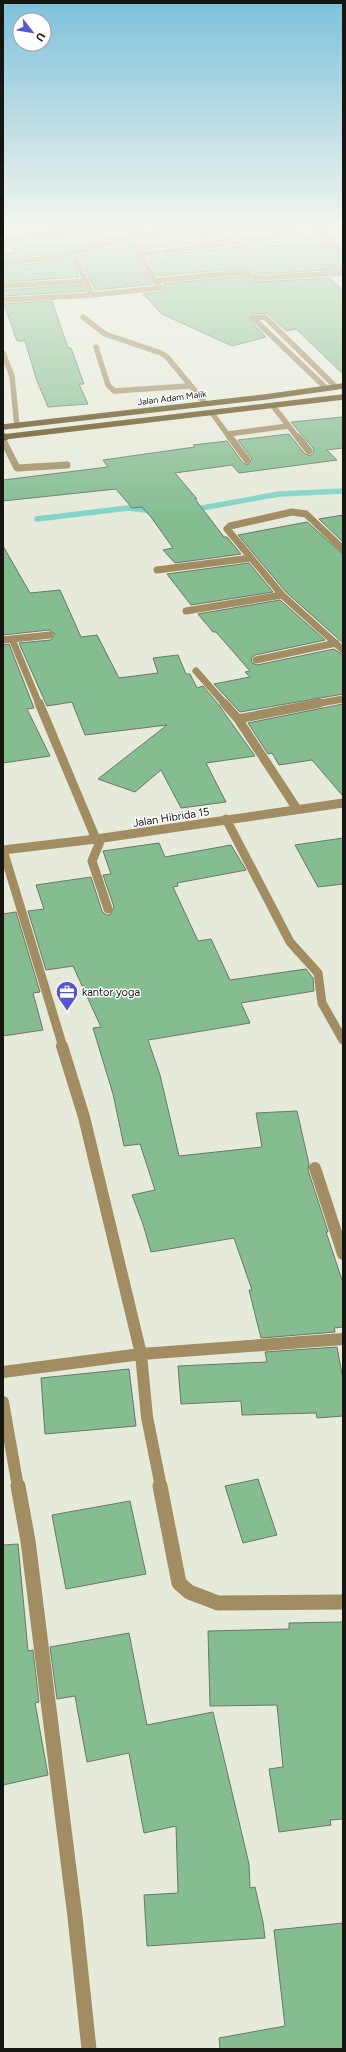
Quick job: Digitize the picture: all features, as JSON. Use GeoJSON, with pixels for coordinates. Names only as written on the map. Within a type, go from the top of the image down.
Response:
{"type":"FeatureCollection","features":[{"type":"Feature","properties":{"kind":"main road","name":"Jalan Adam Malik"},"geometry":{"type":"LineString","coordinates":[[3,427],[265,397],[343,386]]}},
{"type":"Feature","properties":{"kind":"main road"},"geometry":{"type":"LineString","coordinates":[[265,397],[274,406]]}},
{"type":"Feature","properties":{"kind":"main road","name":"Jalan Adam Malik"},"geometry":{"type":"LineString","coordinates":[[3,438],[212,412],[342,398]]}},
{"type":"Feature","properties":{"kind":"main road"},"geometry":{"type":"LineString","coordinates":[[205,403],[212,412]]}},
{"type":"Feature","properties":{"kind":"street"},"geometry":{"type":"LineString","coordinates":[[94,326],[105,334],[167,357],[189,386],[205,403]]}},
{"type":"Feature","properties":{"kind":"street"},"geometry":{"type":"LineString","coordinates":[[261,326],[326,388]]}},
{"type":"Feature","properties":{"kind":"street"},"geometry":{"type":"LineString","coordinates":[[273,326],[336,387]]}},
{"type":"Feature","properties":{"kind":"street"},"geometry":{"type":"LineString","coordinates":[[96,347],[108,385],[114,391],[120,392],[189,386]]}},
{"type":"Feature","properties":{"kind":"street"},"geometry":{"type":"LineString","coordinates":[[3,353],[12,376],[17,426]]}},
{"type":"Feature","properties":{"kind":"street"},"geometry":{"type":"LineString","coordinates":[[313,376],[323,375]]}},
{"type":"Feature","properties":{"kind":"street"},"geometry":{"type":"LineString","coordinates":[[274,406],[288,426],[309,451]]}},
{"type":"Feature","properties":{"kind":"street"},"geometry":{"type":"LineString","coordinates":[[212,412],[247,460]]}},
{"type":"Feature","properties":{"kind":"street"},"geometry":{"type":"LineString","coordinates":[[228,434],[288,426]]}},
{"type":"Feature","properties":{"kind":"street"},"geometry":{"type":"LineString","coordinates":[[3,438],[17,468],[24,469],[67,465]]}},
{"type":"Feature","properties":{"kind":"street"},"geometry":{"type":"LineString","coordinates":[[343,549],[306,514],[292,512],[228,528],[228,531],[282,595],[343,650]]}},
{"type":"Feature","properties":{"kind":"street"},"geometry":{"type":"LineString","coordinates":[[157,570],[251,558]]}},
{"type":"Feature","properties":{"kind":"street"},"geometry":{"type":"LineString","coordinates":[[186,611],[282,595]]}},
{"type":"Feature","properties":{"kind":"street"},"geometry":{"type":"LineString","coordinates":[[3,640],[50,635]]}},
{"type":"Feature","properties":{"kind":"street"},"geometry":{"type":"LineString","coordinates":[[12,639],[98,839],[92,861],[108,909]]}},
{"type":"Feature","properties":{"kind":"street"},"geometry":{"type":"LineString","coordinates":[[256,660],[336,643]]}},
{"type":"Feature","properties":{"kind":"street"},"geometry":{"type":"LineString","coordinates":[[196,670],[238,719],[297,809]]}},
{"type":"Feature","properties":{"kind":"street"},"geometry":{"type":"LineString","coordinates":[[238,719],[343,699]]}},
{"type":"Feature","properties":{"kind":"street","name":"Jalan Hibrida 15"},"geometry":{"type":"LineString","coordinates":[[3,850],[98,839],[343,803]]}},
{"type":"Feature","properties":{"kind":"street"},"geometry":{"type":"LineString","coordinates":[[226,819],[290,942],[318,973],[322,1003],[343,1040]]}},
{"type":"Feature","properties":{"kind":"street"},"geometry":{"type":"LineString","coordinates":[[3,850],[84,1116],[141,1354],[147,1416],[179,1583],[188,1592],[218,1603],[343,1602]]}},
{"type":"Feature","properties":{"kind":"street"},"geometry":{"type":"LineString","coordinates":[[315,1168],[343,1254]]}},
{"type":"Feature","properties":{"kind":"street"},"geometry":{"type":"LineString","coordinates":[[3,1372],[141,1354],[343,1339]]}},
{"type":"Feature","properties":{"kind":"street"},"geometry":{"type":"LineString","coordinates":[[3,1402],[28,1541],[75,1917],[89,2049]]}},
{"type":"Feature","properties":{"kind":"building"},"geometry":{"type":"Polygon","coordinates":[[[12,326],[60,326],[68,348],[71,348],[84,384],[79,384],[88,404],[48,407],[37,381],[25,341],[17,341],[12,326]]]}},
{"type":"Feature","properties":{"kind":"building"},"geometry":{"type":"Polygon","coordinates":[[[188,326],[255,326],[266,337],[232,346],[188,326]]]}},
{"type":"Feature","properties":{"kind":"building"},"geometry":{"type":"Polygon","coordinates":[[[280,326],[343,326],[343,374],[296,329],[286,331],[280,326]]]}},
{"type":"Feature","properties":{"kind":"building"},"geometry":{"type":"Polygon","coordinates":[[[343,417],[343,448],[327,450],[337,460],[239,473],[232,465],[175,473],[197,499],[195,499],[224,537],[227,537],[241,554],[175,563],[163,550],[173,548],[151,517],[142,507],[132,508],[116,489],[3,501],[3,480],[108,467],[103,460],[195,447],[193,445],[227,441],[243,463],[248,465],[252,459],[238,440],[289,434],[305,454],[310,456],[314,452],[313,448],[291,422],[343,417]]]}},
{"type":"Feature","properties":{"kind":"building"},"geometry":{"type":"Polygon","coordinates":[[[343,515],[343,542],[319,519],[343,515]]]}},
{"type":"Feature","properties":{"kind":"building"},"geometry":{"type":"Polygon","coordinates":[[[307,522],[343,554],[343,643],[286,592],[238,535],[307,522]]]}},
{"type":"Feature","properties":{"kind":"building"},"geometry":{"type":"Polygon","coordinates":[[[3,546],[30,593],[60,590],[81,637],[97,635],[119,678],[158,673],[153,658],[178,655],[186,674],[190,674],[197,688],[203,686],[218,704],[255,756],[206,763],[226,802],[181,808],[161,770],[135,792],[98,779],[167,725],[85,735],[72,702],[47,706],[19,643],[51,640],[55,634],[49,630],[3,635],[3,546]]]}},
{"type":"Feature","properties":{"kind":"building"},"geometry":{"type":"Polygon","coordinates":[[[249,563],[273,592],[191,605],[167,574],[249,563]]]}},
{"type":"Feature","properties":{"kind":"building"},"geometry":{"type":"Polygon","coordinates":[[[280,600],[325,640],[255,655],[251,658],[252,663],[257,665],[334,649],[343,655],[343,694],[240,712],[214,684],[250,677],[245,672],[250,671],[198,614],[280,600]]]}},
{"type":"Feature","properties":{"kind":"building"},"geometry":{"type":"Polygon","coordinates":[[[9,644],[34,708],[27,709],[50,756],[3,763],[3,645],[9,644]]]}},
{"type":"Feature","properties":{"kind":"building"},"geometry":{"type":"Polygon","coordinates":[[[343,704],[343,796],[312,760],[279,765],[272,753],[268,754],[248,723],[343,704]]]}},
{"type":"Feature","properties":{"kind":"building"},"geometry":{"type":"Polygon","coordinates":[[[343,838],[343,884],[318,887],[295,845],[343,838]]]}},
{"type":"Feature","properties":{"kind":"building"},"geometry":{"type":"Polygon","coordinates":[[[159,843],[165,857],[231,845],[246,870],[177,883],[178,886],[173,887],[198,941],[211,939],[230,980],[306,969],[313,978],[314,991],[241,1003],[250,1023],[148,1040],[160,1075],[179,1156],[262,1147],[256,1113],[297,1111],[309,1164],[308,1170],[343,1283],[343,1327],[334,1328],[335,1332],[261,1338],[249,1290],[252,1290],[234,1238],[151,1252],[143,1224],[132,1195],[155,1190],[140,1144],[124,1146],[113,1094],[93,1028],[101,1027],[73,966],[46,970],[28,911],[44,909],[36,885],[91,877],[102,911],[106,915],[110,915],[114,907],[103,875],[111,874],[103,851],[159,843]]]}},
{"type":"Feature","properties":{"kind":"building"},"geometry":{"type":"Polygon","coordinates":[[[16,912],[40,992],[33,993],[43,1030],[3,1036],[3,914],[16,912]]]}},
{"type":"Feature","properties":{"kind":"building"},"geometry":{"type":"Polygon","coordinates":[[[337,1347],[343,1379],[343,1416],[317,1418],[316,1413],[242,1415],[241,1401],[181,1404],[178,1366],[267,1362],[265,1352],[337,1347]]]}},
{"type":"Feature","properties":{"kind":"building"},"geometry":{"type":"Polygon","coordinates":[[[129,1369],[136,1426],[45,1434],[41,1378],[129,1369]]]}},
{"type":"Feature","properties":{"kind":"building"},"geometry":{"type":"Polygon","coordinates":[[[258,1479],[277,1535],[243,1543],[225,1486],[258,1479]]]}},
{"type":"Feature","properties":{"kind":"building"},"geometry":{"type":"Polygon","coordinates":[[[130,1501],[146,1574],[66,1589],[52,1515],[130,1501]]]}},
{"type":"Feature","properties":{"kind":"building"},"geometry":{"type":"Polygon","coordinates":[[[18,1544],[28,1651],[33,1650],[39,1702],[35,1703],[48,1775],[3,1785],[3,1545],[18,1544]]]}},
{"type":"Feature","properties":{"kind":"building"},"geometry":{"type":"Polygon","coordinates":[[[343,1622],[343,1819],[330,1820],[331,1825],[279,1832],[269,1769],[283,1767],[277,1705],[210,1706],[208,1631],[289,1629],[289,1623],[343,1622]]]}},
{"type":"Feature","properties":{"kind":"building"},"geometry":{"type":"Polygon","coordinates":[[[129,1633],[147,1725],[213,1712],[249,1864],[250,1888],[255,1887],[265,1938],[147,1946],[144,1895],[178,1893],[176,1826],[144,1833],[129,1753],[87,1762],[75,1696],[57,1699],[50,1647],[129,1633]]]}},
{"type":"Feature","properties":{"kind":"building"},"geometry":{"type":"Polygon","coordinates":[[[343,1923],[343,2049],[220,2049],[219,2038],[285,2026],[274,1930],[343,1923]]]}},
{"type":"Feature","properties":{"kind":"waterway"},"geometry":{"type":"LineString","coordinates":[[191,510],[279,494],[343,491]]}},
{"type":"Feature","properties":{"kind":"waterway"},"geometry":{"type":"LineString","coordinates":[[37,519],[128,508],[154,511]]}},
{"type":"Feature","properties":{"kind":"place","name":"kantor yoga"},"geometry":{"type":"Point","coordinates":[67,1012]}}]}
